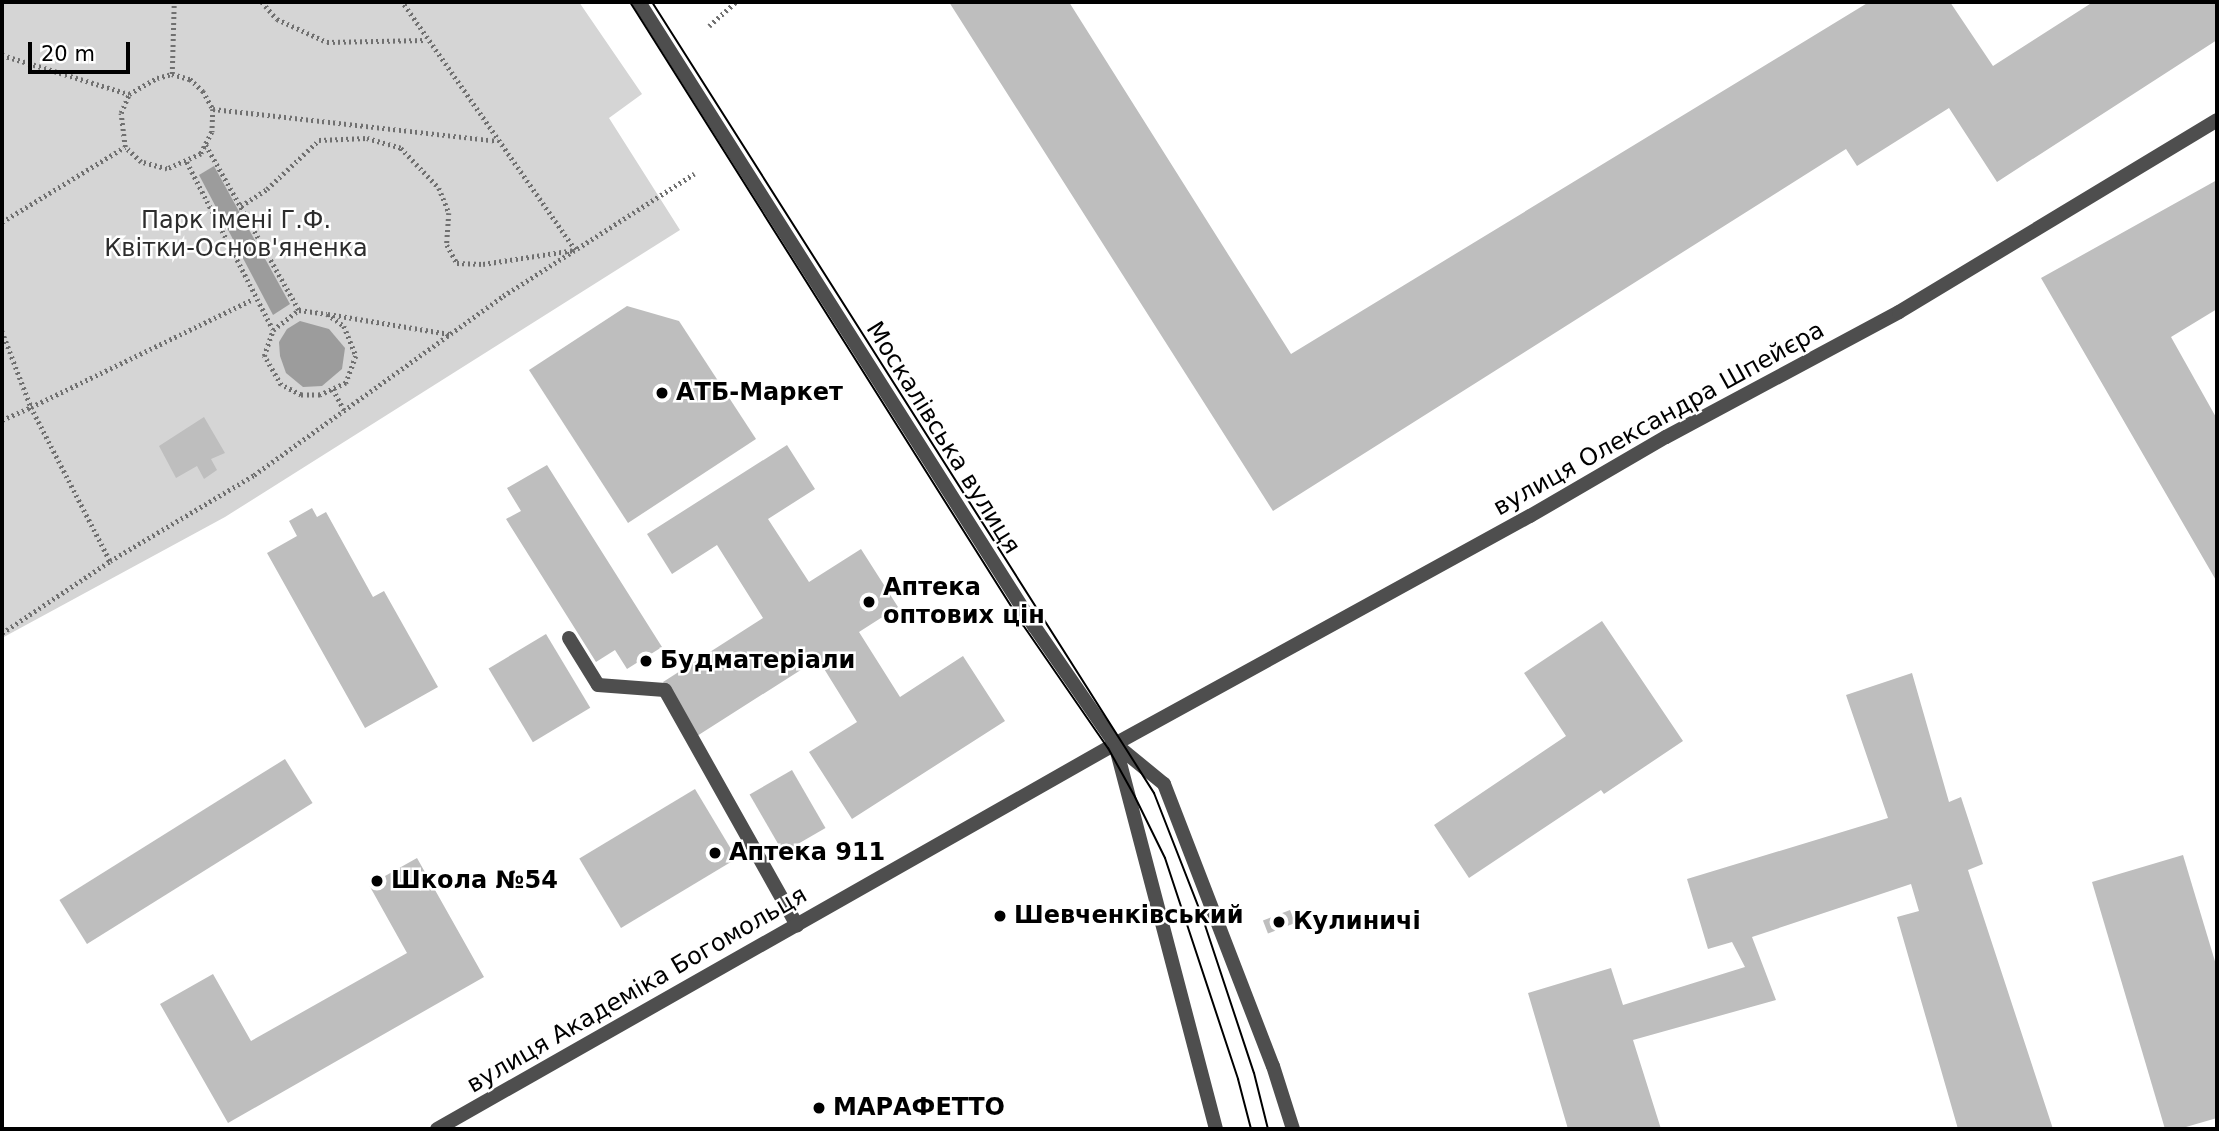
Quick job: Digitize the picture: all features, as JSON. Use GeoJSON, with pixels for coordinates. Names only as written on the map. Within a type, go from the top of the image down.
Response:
{"type":"FeatureCollection","features":[{"type":"Feature","properties":{"kind":"street","name":"Москалівська вулиця"},"geometry":{"type":"LineString","coordinates":[[639,2],[1034,626],[1115,744],[1164,784],[1273,1066],[1293,1129]]}},
{"type":"Feature","properties":{"kind":"street","name":"вулиця Олександра Шпейєра"},"geometry":{"type":"LineString","coordinates":[[1115,744],[1518,523],[1666,437],[1899,312],[2217,120]]}},
{"type":"Feature","properties":{"kind":"street"},"geometry":{"type":"LineString","coordinates":[[569,638],[598,685],[665,690],[797,925]]}},
{"type":"Feature","properties":{"kind":"street","name":"вулиця Академіка Богомольця"},"geometry":{"type":"LineString","coordinates":[[437,1129],[1115,744]]}},
{"type":"Feature","properties":{"kind":"street"},"geometry":{"type":"LineString","coordinates":[[1115,744],[1216,1129]]}},
{"type":"Feature","properties":{"kind":"path"},"geometry":{"type":"LineString","coordinates":[[172,74],[174,2]]}},
{"type":"Feature","properties":{"kind":"path"},"geometry":{"type":"LineString","coordinates":[[262,2],[277,19],[327,42],[427,40]]}},
{"type":"Feature","properties":{"kind":"path"},"geometry":{"type":"LineString","coordinates":[[402,2],[575,250]]}},
{"type":"Feature","properties":{"kind":"path"},"geometry":{"type":"LineString","coordinates":[[709,26],[736,2]]}},
{"type":"Feature","properties":{"kind":"path"},"geometry":{"type":"LineString","coordinates":[[2,55],[129,94]]}},
{"type":"Feature","properties":{"kind":"path"},"geometry":{"type":"LineString","coordinates":[[172,74],[190,79],[204,92],[213,109],[212,132],[201,154],[167,169],[141,162],[125,147],[121,133],[121,113],[129,94],[156,78],[172,74]]}},
{"type":"Feature","properties":{"kind":"path"},"geometry":{"type":"LineString","coordinates":[[213,109],[498,141]]}},
{"type":"Feature","properties":{"kind":"path"},"geometry":{"type":"LineString","coordinates":[[241,206],[267,189],[319,140],[368,138],[401,148],[439,188],[449,213],[447,244],[457,263],[483,264],[575,250]]}},
{"type":"Feature","properties":{"kind":"path"},"geometry":{"type":"LineString","coordinates":[[206,144],[299,310]]}},
{"type":"Feature","properties":{"kind":"path"},"geometry":{"type":"LineString","coordinates":[[2,222],[125,147]]}},
{"type":"Feature","properties":{"kind":"path"},"geometry":{"type":"LineString","coordinates":[[187,162],[273,330]]}},
{"type":"Feature","properties":{"kind":"path"},"geometry":{"type":"LineString","coordinates":[[2,633],[110,561],[254,475],[449,334],[694,174]]}},
{"type":"Feature","properties":{"kind":"path"},"geometry":{"type":"LineString","coordinates":[[2,420],[253,299]]}},
{"type":"Feature","properties":{"kind":"path"},"geometry":{"type":"LineString","coordinates":[[327,314],[344,326],[356,356],[346,383],[320,395],[301,395],[281,384],[264,356],[273,330],[299,310],[327,314],[449,334]]}},
{"type":"Feature","properties":{"kind":"path"},"geometry":{"type":"LineString","coordinates":[[2,331],[31,407],[110,561]]}},
{"type":"Feature","properties":{"kind":"path"},"geometry":{"type":"LineString","coordinates":[[333,389],[344,410]]}},
{"type":"Feature","properties":{"kind":"green space","name":"Парк імені Г.Ф. Квітки-Основ'яненка"},"geometry":{"type":"Polygon","coordinates":[[[2,2],[579,2],[642,94],[609,118],[680,230],[225,517],[2,638],[2,2]]]}},
{"type":"Feature","properties":{"kind":"shaded area"},"geometry":{"type":"Polygon","coordinates":[[[214,166],[290,304],[273,315],[199,175],[214,166]]]}},
{"type":"Feature","properties":{"kind":"shaded area"},"geometry":{"type":"Polygon","coordinates":[[[300,321],[329,329],[345,348],[342,369],[322,386],[303,387],[286,373],[280,356],[279,342],[287,329],[300,321]]]}},
{"type":"Feature","properties":{"kind":"building"},"geometry":{"type":"Polygon","coordinates":[[[949,2],[1069,2],[1291,354],[1869,2],[1950,2],[1993,66],[2093,2],[2217,2],[2217,40],[1997,182],[1949,108],[1857,166],[1846,149],[1273,511],[949,2]]]}},
{"type":"Feature","properties":{"kind":"building"},"geometry":{"type":"Polygon","coordinates":[[[2217,180],[2217,309],[2171,337],[2217,419],[2217,582],[2041,278],[2217,180]]]}},
{"type":"Feature","properties":{"kind":"building"},"geometry":{"type":"Polygon","coordinates":[[[627,306],[679,321],[756,439],[628,523],[529,370],[627,306]]]}},
{"type":"Feature","properties":{"kind":"building"},"geometry":{"type":"Polygon","coordinates":[[[204,417],[225,453],[211,459],[217,470],[204,479],[197,466],[176,478],[159,446],[204,417]]]}},
{"type":"Feature","properties":{"kind":"building"},"geometry":{"type":"Polygon","coordinates":[[[787,445],[815,489],[768,519],[809,582],[861,549],[898,607],[859,632],[900,697],[963,656],[1005,721],[852,819],[809,752],[857,722],[818,659],[697,736],[663,682],[763,618],[717,545],[672,574],[647,534],[787,445]]]}},
{"type":"Feature","properties":{"kind":"building"},"geometry":{"type":"Polygon","coordinates":[[[547,465],[662,647],[627,669],[615,650],[596,662],[506,519],[521,511],[507,488],[547,465]]]}},
{"type":"Feature","properties":{"kind":"building"},"geometry":{"type":"Polygon","coordinates":[[[312,508],[317,517],[326,512],[373,597],[384,591],[438,687],[365,728],[267,553],[297,536],[289,521],[312,508]]]}},
{"type":"Feature","properties":{"kind":"building"},"geometry":{"type":"Polygon","coordinates":[[[1602,621],[1683,741],[1604,794],[1601,790],[1469,878],[1434,825],[1566,736],[1524,673],[1602,621]]]}},
{"type":"Feature","properties":{"kind":"building"},"geometry":{"type":"Polygon","coordinates":[[[546,634],[590,708],[533,742],[489,669],[546,634]]]}},
{"type":"Feature","properties":{"kind":"building"},"geometry":{"type":"Polygon","coordinates":[[[1912,673],[1949,802],[1961,797],[1983,864],[1968,870],[2053,1129],[1958,1129],[1897,917],[1919,911],[1911,884],[1752,937],[1776,1000],[1633,1040],[1661,1129],[1568,1129],[1528,993],[1611,968],[1623,1005],[1745,967],[1732,942],[1708,949],[1687,879],[1888,818],[1846,695],[1912,673]]]}},
{"type":"Feature","properties":{"kind":"building"},"geometry":{"type":"Polygon","coordinates":[[[285,759],[313,803],[87,944],[59,900],[285,759]]]}},
{"type":"Feature","properties":{"kind":"building"},"geometry":{"type":"Polygon","coordinates":[[[792,770],[825,828],[783,853],[750,794],[792,770]]]}},
{"type":"Feature","properties":{"kind":"building"},"geometry":{"type":"Polygon","coordinates":[[[695,789],[737,858],[621,928],[579,859],[695,789]]]}},
{"type":"Feature","properties":{"kind":"building"},"geometry":{"type":"Polygon","coordinates":[[[2183,855],[2217,968],[2217,1118],[2179,1129],[2165,1129],[2092,882],[2183,855]]]}},
{"type":"Feature","properties":{"kind":"building"},"geometry":{"type":"Polygon","coordinates":[[[417,858],[484,977],[228,1123],[160,1004],[213,974],[251,1041],[407,953],[369,885],[417,858]]]}},
{"type":"Feature","properties":{"kind":"building","name":"Кулиничі"},"geometry":{"type":"Polygon","coordinates":[[[1290,910],[1295,923],[1268,933],[1263,920],[1290,910]]]}},
{"type":"Feature","properties":{"kind":"tram line"},"geometry":{"type":"LineString","coordinates":[[630,2],[1023,625],[1108,748],[1165,858],[1238,1079],[1251,1129]]}},
{"type":"Feature","properties":{"kind":"tram line"},"geometry":{"type":"LineString","coordinates":[[652,2],[1154,793],[1202,916],[1254,1073],[1268,1129]]}},
{"type":"Feature","properties":{"kind":"place","name":"АТБ-Маркет"},"geometry":{"type":"Point","coordinates":[662,393]}},
{"type":"Feature","properties":{"kind":"place","name":"Аптека оптових цін"},"geometry":{"type":"Point","coordinates":[869,602]}},
{"type":"Feature","properties":{"kind":"place","name":"Будматеріали"},"geometry":{"type":"Point","coordinates":[646,661]}},
{"type":"Feature","properties":{"kind":"place","name":"Аптека 911"},"geometry":{"type":"Point","coordinates":[715,853]}},
{"type":"Feature","properties":{"kind":"place","name":"Школа №54"},"geometry":{"type":"Point","coordinates":[377,881]}},
{"type":"Feature","properties":{"kind":"place","name":"Шевченківський"},"geometry":{"type":"Point","coordinates":[1000,916]}},
{"type":"Feature","properties":{"kind":"place","name":"Кулиничі"},"geometry":{"type":"Point","coordinates":[1279,922]}},
{"type":"Feature","properties":{"kind":"place","name":"МАРАФЕТТО"},"geometry":{"type":"Point","coordinates":[819,1108]}}]}
